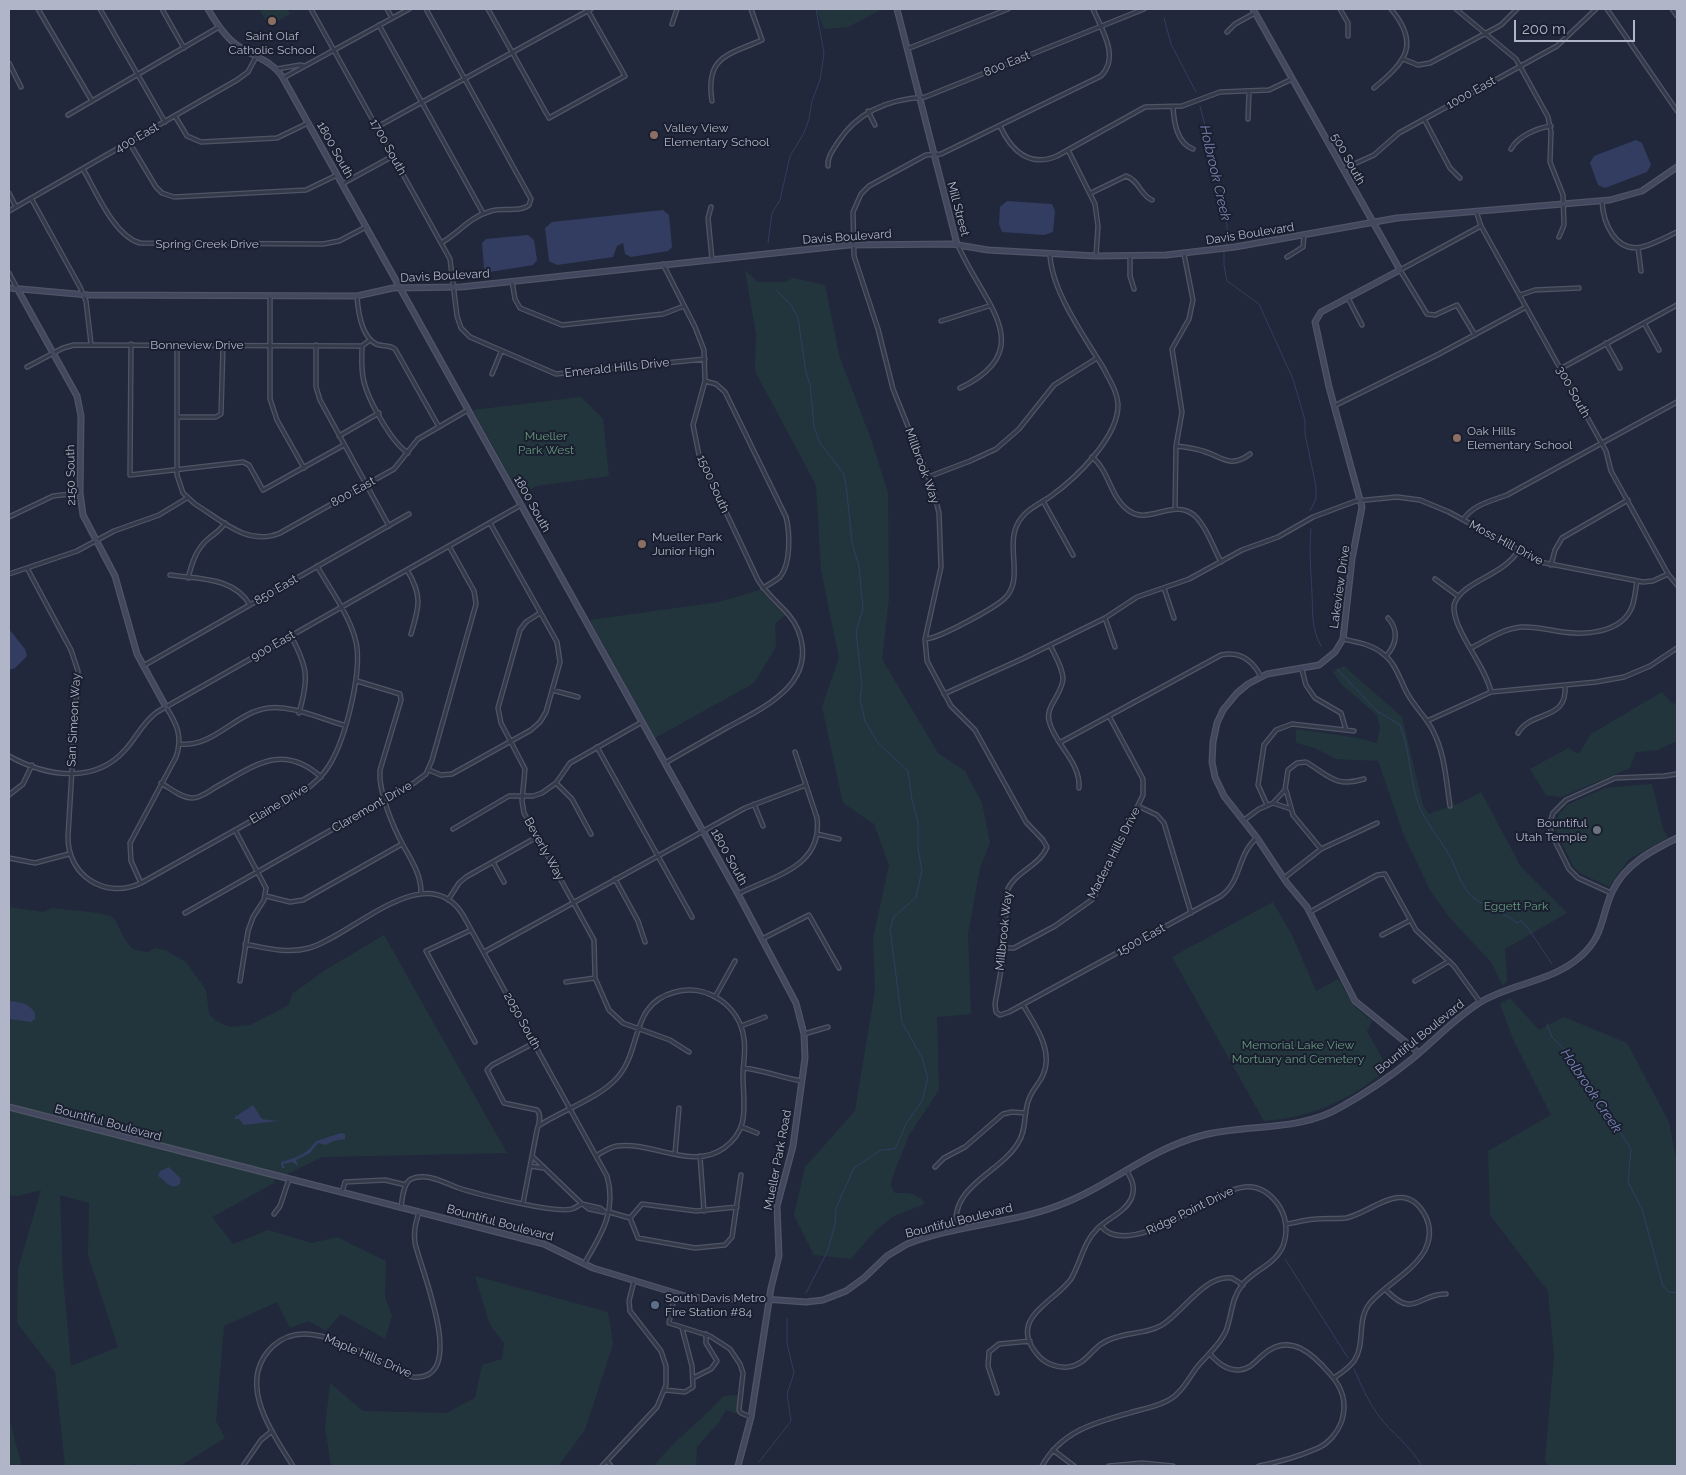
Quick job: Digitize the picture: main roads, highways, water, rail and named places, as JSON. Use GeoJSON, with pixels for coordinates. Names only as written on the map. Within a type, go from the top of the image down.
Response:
{"type":"FeatureCollection","features":[{"type":"Feature","properties":{"kind":"water"},"geometry":{"type":"Polygon","coordinates":[[[1636,140],[1642,143],[1651,165],[1647,172],[1605,188],[1598,185],[1590,163],[1594,156],[1636,140]]]}},
{"type":"Feature","properties":{"kind":"water"},"geometry":{"type":"Polygon","coordinates":[[[1007,201],[1052,204],[1055,211],[1053,232],[1044,235],[1002,232],[999,224],[1000,207],[1007,201]]]}},
{"type":"Feature","properties":{"kind":"water"},"geometry":{"type":"Polygon","coordinates":[[[663,210],[669,215],[672,247],[668,251],[631,257],[625,254],[623,243],[617,246],[613,257],[557,265],[549,261],[545,228],[552,222],[663,210]]]}},
{"type":"Feature","properties":{"kind":"water"},"geometry":{"type":"Polygon","coordinates":[[[528,235],[534,240],[537,260],[533,265],[490,272],[484,268],[482,243],[486,239],[528,235]]]}},
{"type":"Feature","properties":{"kind":"water"},"geometry":{"type":"Polygon","coordinates":[[[9,629],[25,649],[27,656],[15,668],[9,670],[9,629]]]}},
{"type":"Feature","properties":{"kind":"water"},"geometry":{"type":"Polygon","coordinates":[[[9,1001],[30,1007],[35,1013],[35,1019],[31,1022],[9,1019],[9,1001]]]}},
{"type":"Feature","properties":{"kind":"water"},"geometry":{"type":"Polygon","coordinates":[[[253,1105],[262,1119],[278,1121],[244,1125],[239,1119],[235,1119],[235,1117],[253,1105]]]}},
{"type":"Feature","properties":{"kind":"water"},"geometry":{"type":"Polygon","coordinates":[[[341,1133],[345,1134],[345,1139],[333,1141],[326,1145],[318,1143],[310,1153],[296,1160],[298,1166],[292,1162],[283,1164],[285,1168],[282,1168],[281,1162],[301,1155],[316,1141],[341,1133]]]}},
{"type":"Feature","properties":{"kind":"water"},"geometry":{"type":"Polygon","coordinates":[[[169,1167],[181,1179],[180,1184],[177,1186],[171,1186],[158,1176],[160,1171],[169,1167]]]}},
{"type":"Feature","properties":{"kind":"waterway"},"geometry":{"type":"LineString","coordinates":[[768,243],[772,213],[780,200],[790,156],[804,133],[812,101],[820,80],[824,53],[816,9]]}},
{"type":"Feature","properties":{"kind":"waterway","name":"Holbrook Creek"},"geometry":{"type":"LineString","coordinates":[[1164,18],[1171,44],[1196,92]]}},
{"type":"Feature","properties":{"kind":"waterway","name":"Holbrook Creek"},"geometry":{"type":"LineString","coordinates":[[1200,106],[1223,200],[1226,220],[1226,247]]}},
{"type":"Feature","properties":{"kind":"waterway","name":"Holbrook Creek"},"geometry":{"type":"LineString","coordinates":[[1224,251],[1227,281],[1259,304],[1293,379],[1305,420],[1305,434],[1316,486],[1316,499],[1310,511]]}},
{"type":"Feature","properties":{"kind":"waterway"},"geometry":{"type":"LineString","coordinates":[[777,291],[791,305],[798,318],[806,373],[810,384],[814,427],[820,443],[843,473],[846,484],[852,543],[859,566],[863,609],[856,631],[862,686],[860,699],[865,721],[878,743],[908,771],[912,800],[918,822],[918,849],[922,870],[916,897],[894,917],[890,929],[902,1022],[922,1058],[928,1078],[922,1101],[906,1124],[895,1149],[881,1150],[854,1168],[836,1208],[835,1224],[828,1250],[806,1293]]}},
{"type":"Feature","properties":{"kind":"waterway","name":"Holbrook Creek"},"geometry":{"type":"LineString","coordinates":[[1311,529],[1310,554],[1313,620],[1321,646]]}},
{"type":"Feature","properties":{"kind":"waterway","name":"Holbrook Creek"},"geometry":{"type":"LineString","coordinates":[[1337,669],[1377,711],[1400,725],[1406,744],[1418,803],[1428,823],[1449,855],[1465,889],[1484,905],[1517,923],[1521,921],[1528,928],[1552,964]]}},
{"type":"Feature","properties":{"kind":"waterway","name":"Holbrook Creek"},"geometry":{"type":"LineString","coordinates":[[1547,1024],[1552,1037],[1570,1055],[1582,1080],[1604,1108],[1631,1149],[1628,1182],[1642,1209],[1663,1286],[1669,1292],[1677,1293]]}},
{"type":"Feature","properties":{"kind":"waterway"},"geometry":{"type":"LineString","coordinates":[[1285,1259],[1348,1358]]}},
{"type":"Feature","properties":{"kind":"waterway"},"geometry":{"type":"LineString","coordinates":[[759,1462],[791,1421],[787,1394],[794,1373],[787,1343],[787,1319]]}},
{"type":"Feature","properties":{"kind":"waterway"},"geometry":{"type":"LineString","coordinates":[[1354,1369],[1378,1415],[1412,1452],[1422,1466]]}},
{"type":"Feature","properties":{"kind":"place","name":"Saint Olaf Catholic School"},"geometry":{"type":"Point","coordinates":[272,21]}},
{"type":"Feature","properties":{"kind":"place","name":"Valley View Elementary School"},"geometry":{"type":"Point","coordinates":[654,135]}},
{"type":"Feature","properties":{"kind":"place","name":"Oak Hills Elementary School"},"geometry":{"type":"Point","coordinates":[1457,438]}},
{"type":"Feature","properties":{"kind":"place","name":"Mueller Park Junior High"},"geometry":{"type":"Point","coordinates":[642,544]}},
{"type":"Feature","properties":{"kind":"place","name":"Bountiful Utah Temple"},"geometry":{"type":"Point","coordinates":[1597,830]}},
{"type":"Feature","properties":{"kind":"place","name":"South Davis Metro Fire Station #84"},"geometry":{"type":"Point","coordinates":[655,1305]}},
{"type":"Feature","properties":{"kind":"park label","name":"Mueller Park West"},"geometry":{"type":"Point","coordinates":[546,443]}},
{"type":"Feature","properties":{"kind":"park label","name":"Eggett Park"},"geometry":{"type":"Point","coordinates":[1516,906]}},
{"type":"Feature","properties":{"kind":"park label","name":"Memorial Lake View Mortuary and Cemetery"},"geometry":{"type":"Point","coordinates":[1298,1052]}}]}
